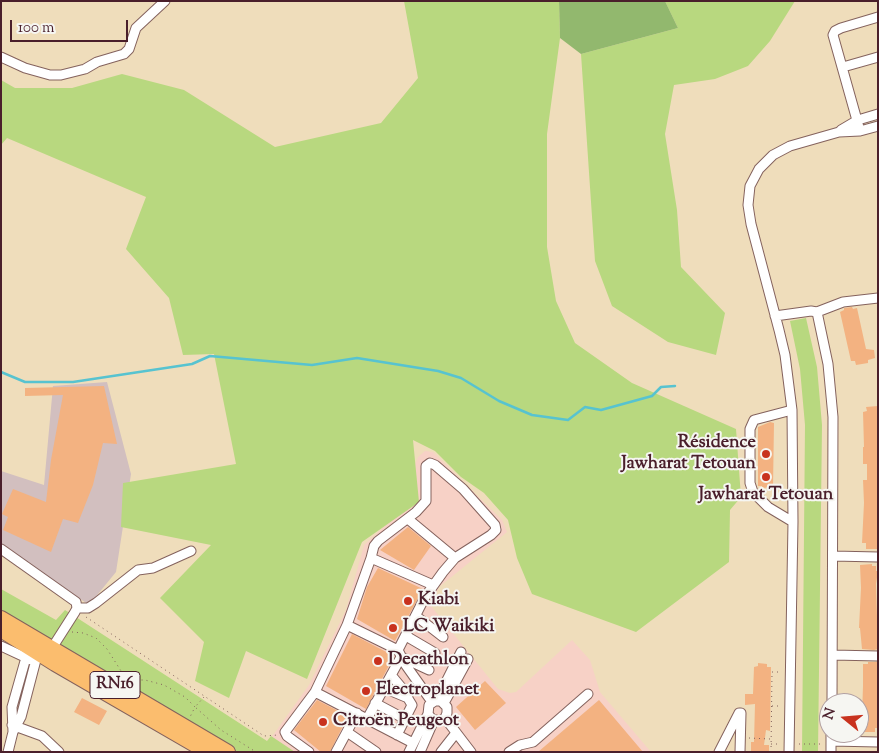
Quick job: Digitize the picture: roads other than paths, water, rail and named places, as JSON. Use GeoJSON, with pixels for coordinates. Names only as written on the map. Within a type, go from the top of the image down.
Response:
{"type":"FeatureCollection","features":[{"type":"Feature","properties":{"kind":"highway","name":"RN16"},"geometry":{"type":"LineString","coordinates":[[1,618],[228,752]]}},
{"type":"Feature","properties":{"kind":"highway","name":"RN16"},"geometry":{"type":"LineString","coordinates":[[1,630],[32,655],[207,752]]}},
{"type":"Feature","properties":{"kind":"street"},"geometry":{"type":"LineString","coordinates":[[1,57],[25,68],[50,74],[61,75],[85,69],[97,62],[124,54],[129,49],[136,28],[166,1]]}},
{"type":"Feature","properties":{"kind":"street"},"geometry":{"type":"LineString","coordinates":[[860,130],[833,37],[834,32],[841,28],[878,16]]}},
{"type":"Feature","properties":{"kind":"street"},"geometry":{"type":"LineString","coordinates":[[843,67],[878,57]]}},
{"type":"Feature","properties":{"kind":"street"},"geometry":{"type":"LineString","coordinates":[[839,132],[858,120],[878,114]]}},
{"type":"Feature","properties":{"kind":"street"},"geometry":{"type":"LineString","coordinates":[[789,748],[793,522],[792,410],[785,355],[751,224],[748,205],[750,186],[759,169],[773,155],[790,146],[839,132],[878,126]]}},
{"type":"Feature","properties":{"kind":"street"},"geometry":{"type":"LineString","coordinates":[[775,316],[817,312],[843,302],[878,298]]}},
{"type":"Feature","properties":{"kind":"street"},"geometry":{"type":"LineString","coordinates":[[817,312],[828,364],[832,398],[832,693]]}},
{"type":"Feature","properties":{"kind":"street"},"geometry":{"type":"LineString","coordinates":[[792,410],[754,420],[750,429],[750,483],[753,492],[768,507],[793,522]]}},
{"type":"Feature","properties":{"kind":"street"},"geometry":{"type":"LineString","coordinates":[[309,752],[287,736],[286,732],[315,692],[347,625],[374,546],[378,540],[408,519],[426,501],[426,466],[430,463],[435,465],[463,489],[496,527],[495,532],[455,558],[432,585],[406,636],[391,675],[367,719]]}},
{"type":"Feature","properties":{"kind":"street"},"geometry":{"type":"LineString","coordinates":[[408,519],[455,558]]}},
{"type":"Feature","properties":{"kind":"street"},"geometry":{"type":"LineString","coordinates":[[1,549],[76,602],[76,609],[52,648]]}},
{"type":"Feature","properties":{"kind":"street"},"geometry":{"type":"LineString","coordinates":[[76,609],[88,608],[96,603],[138,570],[153,568],[191,551]]}},
{"type":"Feature","properties":{"kind":"street"},"geometry":{"type":"LineString","coordinates":[[833,556],[878,557]]}},
{"type":"Feature","properties":{"kind":"street"},"geometry":{"type":"LineString","coordinates":[[371,558],[432,585]]}},
{"type":"Feature","properties":{"kind":"street"},"geometry":{"type":"LineString","coordinates":[[416,616],[443,637]]}},
{"type":"Feature","properties":{"kind":"street"},"geometry":{"type":"LineString","coordinates":[[347,625],[429,670]]}},
{"type":"Feature","properties":{"kind":"street"},"geometry":{"type":"LineString","coordinates":[[406,636],[436,653]]}},
{"type":"Feature","properties":{"kind":"street"},"geometry":{"type":"LineString","coordinates":[[1,646],[32,655],[28,693],[14,728],[8,752]]}},
{"type":"Feature","properties":{"kind":"street"},"geometry":{"type":"LineString","coordinates":[[438,702],[461,652]]}},
{"type":"Feature","properties":{"kind":"street"},"geometry":{"type":"LineString","coordinates":[[400,653],[438,702],[447,707],[445,718]]}},
{"type":"Feature","properties":{"kind":"street"},"geometry":{"type":"LineString","coordinates":[[833,655],[878,656]]}},
{"type":"Feature","properties":{"kind":"street"},"geometry":{"type":"LineString","coordinates":[[420,752],[431,717],[429,705],[438,702],[468,659]]}},
{"type":"Feature","properties":{"kind":"street"},"geometry":{"type":"LineString","coordinates":[[391,675],[412,705],[397,735]]}},
{"type":"Feature","properties":{"kind":"street"},"geometry":{"type":"LineString","coordinates":[[384,688],[408,698]]}},
{"type":"Feature","properties":{"kind":"street"},"geometry":{"type":"LineString","coordinates":[[315,692],[413,743]]}},
{"type":"Feature","properties":{"kind":"street"},"geometry":{"type":"LineString","coordinates":[[509,752],[522,744],[533,742],[588,694]]}},
{"type":"Feature","properties":{"kind":"street"},"geometry":{"type":"LineString","coordinates":[[375,703],[405,719]]}},
{"type":"Feature","properties":{"kind":"street"},"geometry":{"type":"LineString","coordinates":[[719,752],[739,712],[741,713],[740,752]]}},
{"type":"Feature","properties":{"kind":"street"},"geometry":{"type":"LineString","coordinates":[[336,752],[357,713]]}},
{"type":"Feature","properties":{"kind":"street"},"geometry":{"type":"LineString","coordinates":[[431,717],[440,720],[445,718]]}},
{"type":"Feature","properties":{"kind":"street"},"geometry":{"type":"LineString","coordinates":[[408,752],[431,717]]}},
{"type":"Feature","properties":{"kind":"street"},"geometry":{"type":"LineString","coordinates":[[445,718],[467,750]]}},
{"type":"Feature","properties":{"kind":"street"},"geometry":{"type":"LineString","coordinates":[[14,728],[42,736],[58,752]]}},
{"type":"Feature","properties":{"kind":"street"},"geometry":{"type":"LineString","coordinates":[[347,732],[376,752]]}},
{"type":"Feature","properties":{"kind":"street"},"geometry":{"type":"LineString","coordinates":[[441,752],[456,733]]}},
{"type":"Feature","properties":{"kind":"waterway"},"geometry":{"type":"LineString","coordinates":[[1,372],[25,382],[73,382],[192,364],[210,356],[312,365],[357,358],[438,371],[461,378],[499,401],[532,415],[568,420],[585,407],[601,410],[652,396],[661,387],[675,386]]}},
{"type":"Feature","properties":{"kind":"place","name":"Résidence Jawharat Tetouan"},"geometry":{"type":"Point","coordinates":[766,454]}},
{"type":"Feature","properties":{"kind":"place","name":"Jawharat Tetouan"},"geometry":{"type":"Point","coordinates":[766,477]}},
{"type":"Feature","properties":{"kind":"place","name":"Kiabi"},"geometry":{"type":"Point","coordinates":[408,601]}},
{"type":"Feature","properties":{"kind":"place","name":"LC Waikiki"},"geometry":{"type":"Point","coordinates":[393,628]}},
{"type":"Feature","properties":{"kind":"place","name":"Decathlon"},"geometry":{"type":"Point","coordinates":[378,661]}},
{"type":"Feature","properties":{"kind":"place","name":"Electroplanet"},"geometry":{"type":"Point","coordinates":[366,691]}},
{"type":"Feature","properties":{"kind":"place","name":"Citroën Peugeot"},"geometry":{"type":"Point","coordinates":[323,722]}}]}
